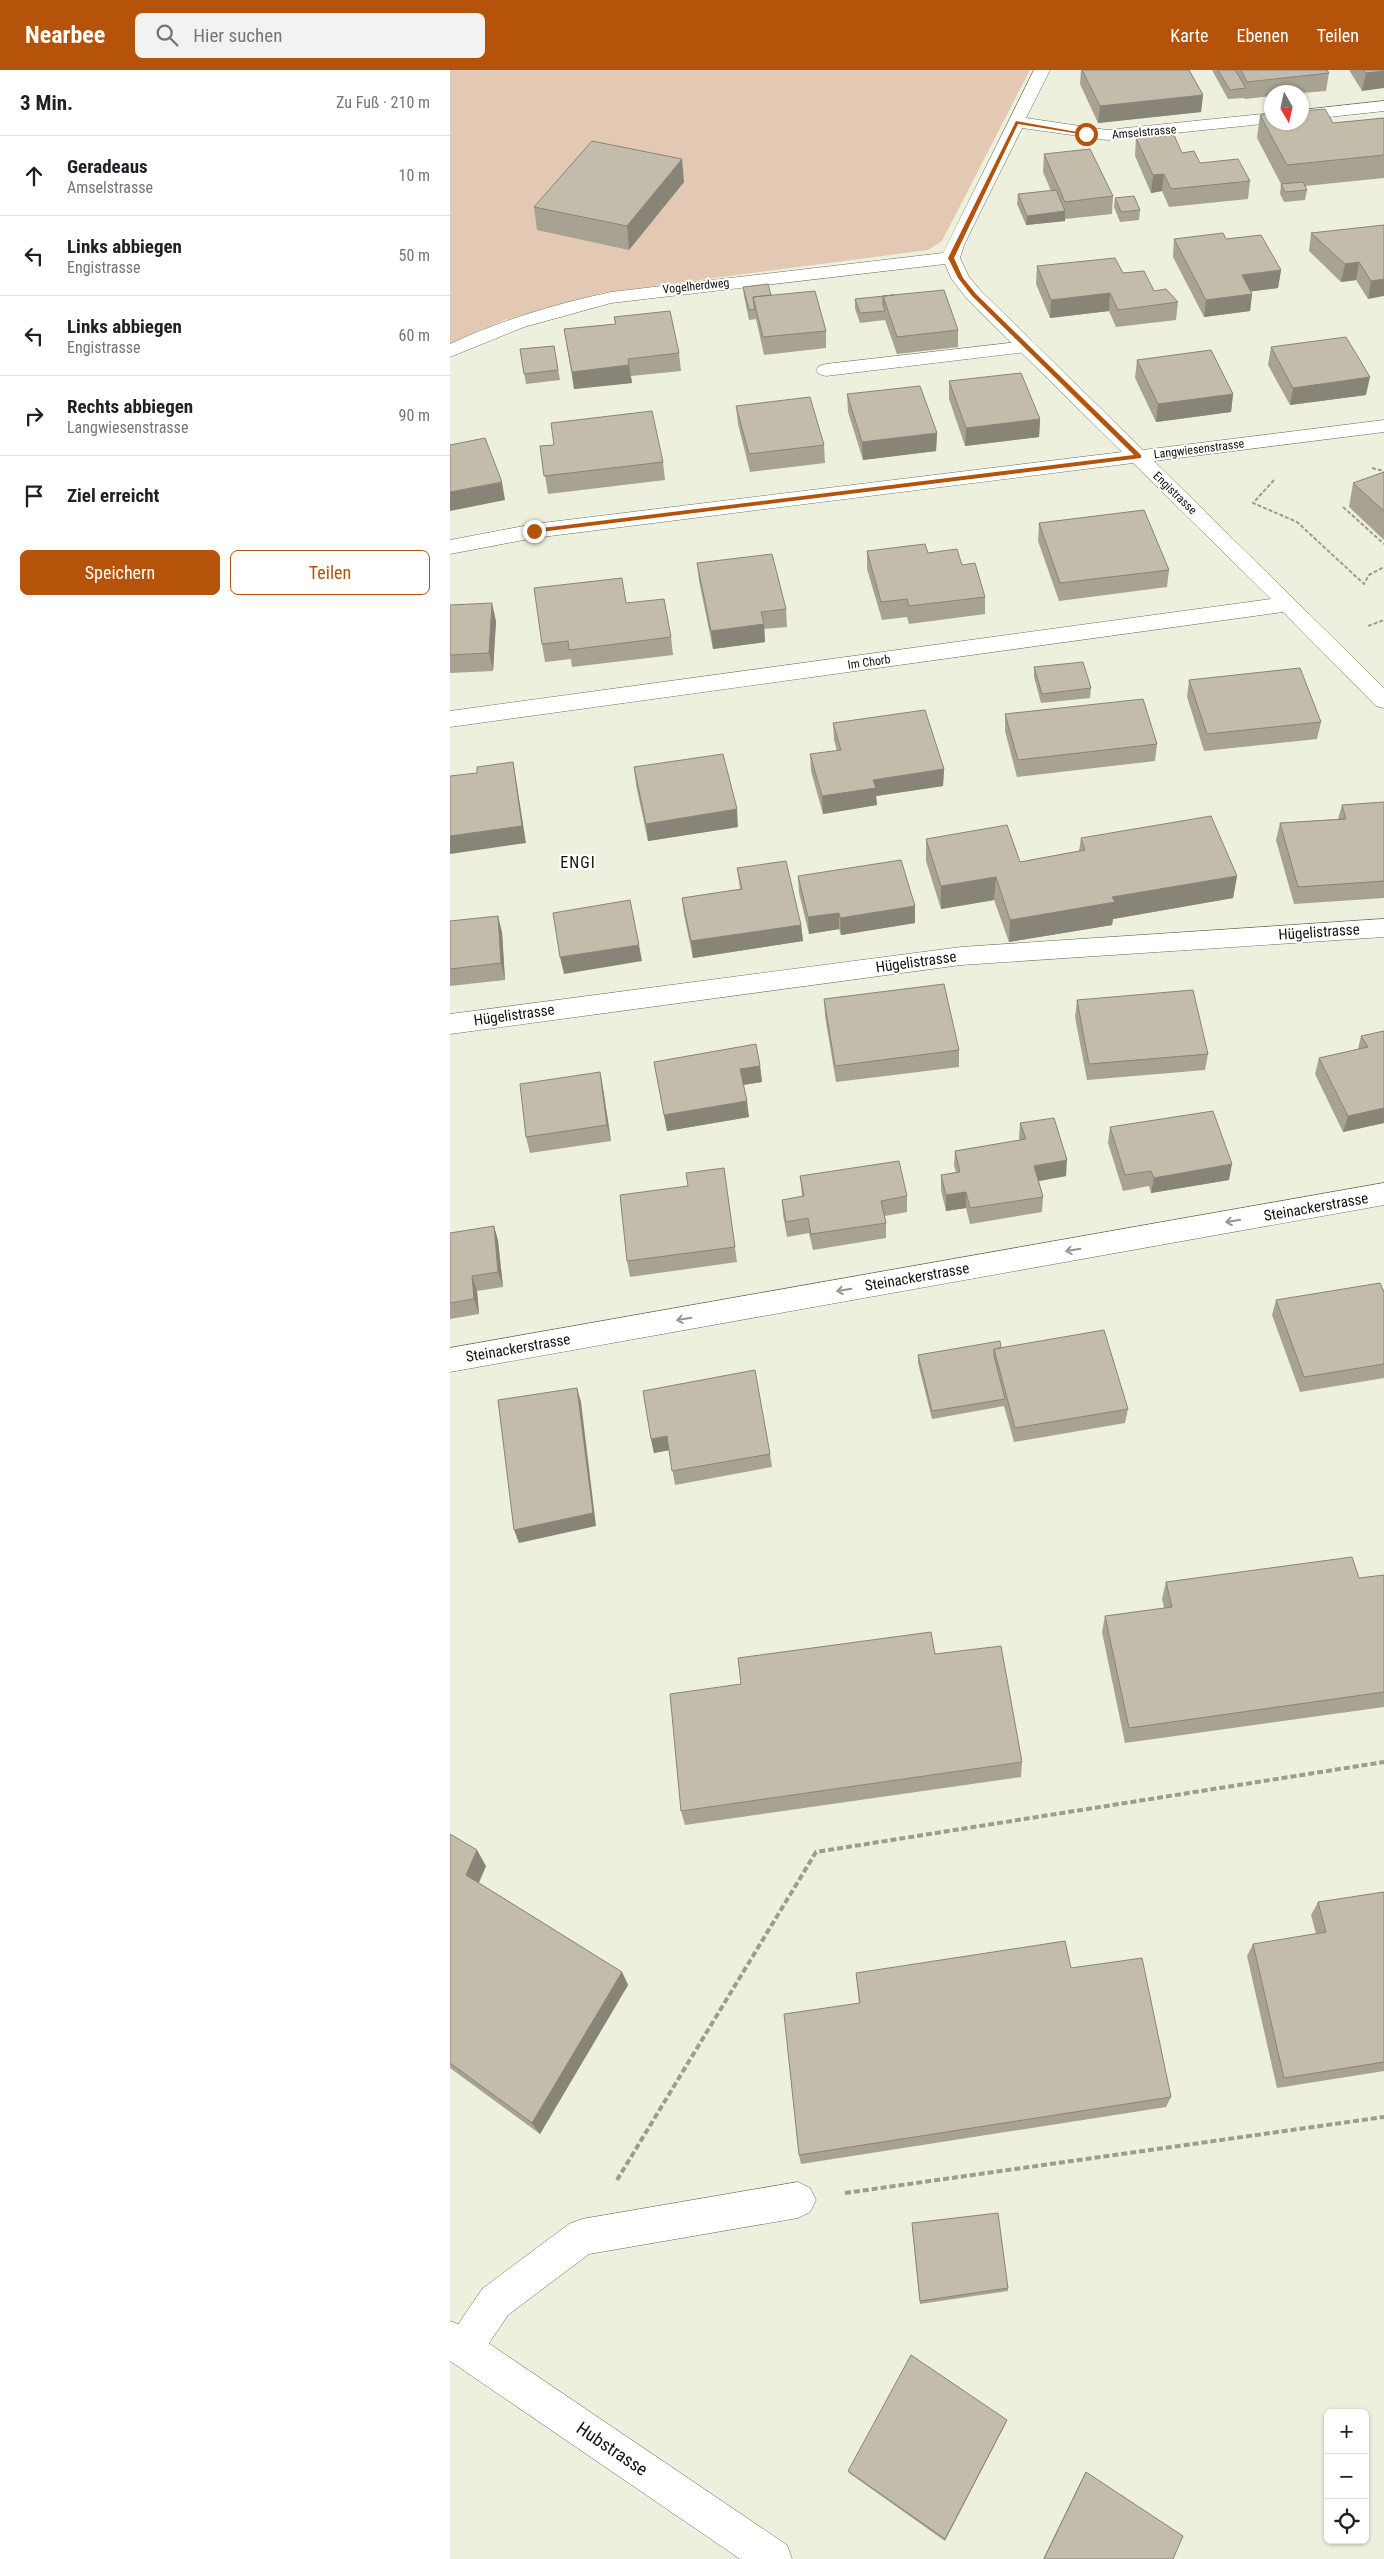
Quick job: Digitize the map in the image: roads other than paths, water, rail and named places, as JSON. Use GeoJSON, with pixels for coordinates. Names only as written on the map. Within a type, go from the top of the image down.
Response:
{"type":"FeatureCollection","features":[{"type":"Feature","properties":{"kind":"street"},"geometry":{"type":"LineString","coordinates":[[951,258],[1042,70]]}},
{"type":"Feature","properties":{"kind":"street"},"geometry":{"type":"LineString","coordinates":[[1309,114],[1384,106]]}},
{"type":"Feature","properties":{"kind":"street","name":"Amselstrasse"},"geometry":{"type":"LineString","coordinates":[[1016,122],[1106,135],[1264,119]]}},
{"type":"Feature","properties":{"kind":"street","name":"Engistrasse"},"geometry":{"type":"LineString","coordinates":[[951,258],[960,278],[974,295],[1384,701]]}},
{"type":"Feature","properties":{"kind":"street","name":"Vogelherdweg"},"geometry":{"type":"LineString","coordinates":[[450,351],[487,334],[588,301],[635,293],[951,258]]}},
{"type":"Feature","properties":{"kind":"street"},"geometry":{"type":"LineString","coordinates":[[826,370],[1027,347]]}},
{"type":"Feature","properties":{"kind":"street","name":"Langwiesenstrasse"},"geometry":{"type":"LineString","coordinates":[[450,547],[534,531],[1384,426]]}},
{"type":"Feature","properties":{"kind":"street","name":"Im Chorb"},"geometry":{"type":"LineString","coordinates":[[450,719],[1288,604]]}},
{"type":"Feature","properties":{"kind":"street","name":"Hügelistrasse"},"geometry":{"type":"LineString","coordinates":[[450,1024],[961,956],[1384,928]]}},
{"type":"Feature","properties":{"kind":"street","name":"Steinackerstrasse"},"geometry":{"type":"LineString","coordinates":[[450,1360],[1384,1194]]}},
{"type":"Feature","properties":{"kind":"street"},"geometry":{"type":"LineString","coordinates":[[457,2343],[495,2302],[582,2237],[798,2200]]}},
{"type":"Feature","properties":{"kind":"street","name":"Hubstrasse"},"geometry":{"type":"LineString","coordinates":[[457,2343],[773,2559]]}},
{"type":"Feature","properties":{"kind":"district","name":"ENGI"},"geometry":{"type":"Point","coordinates":[578,862]}}]}
